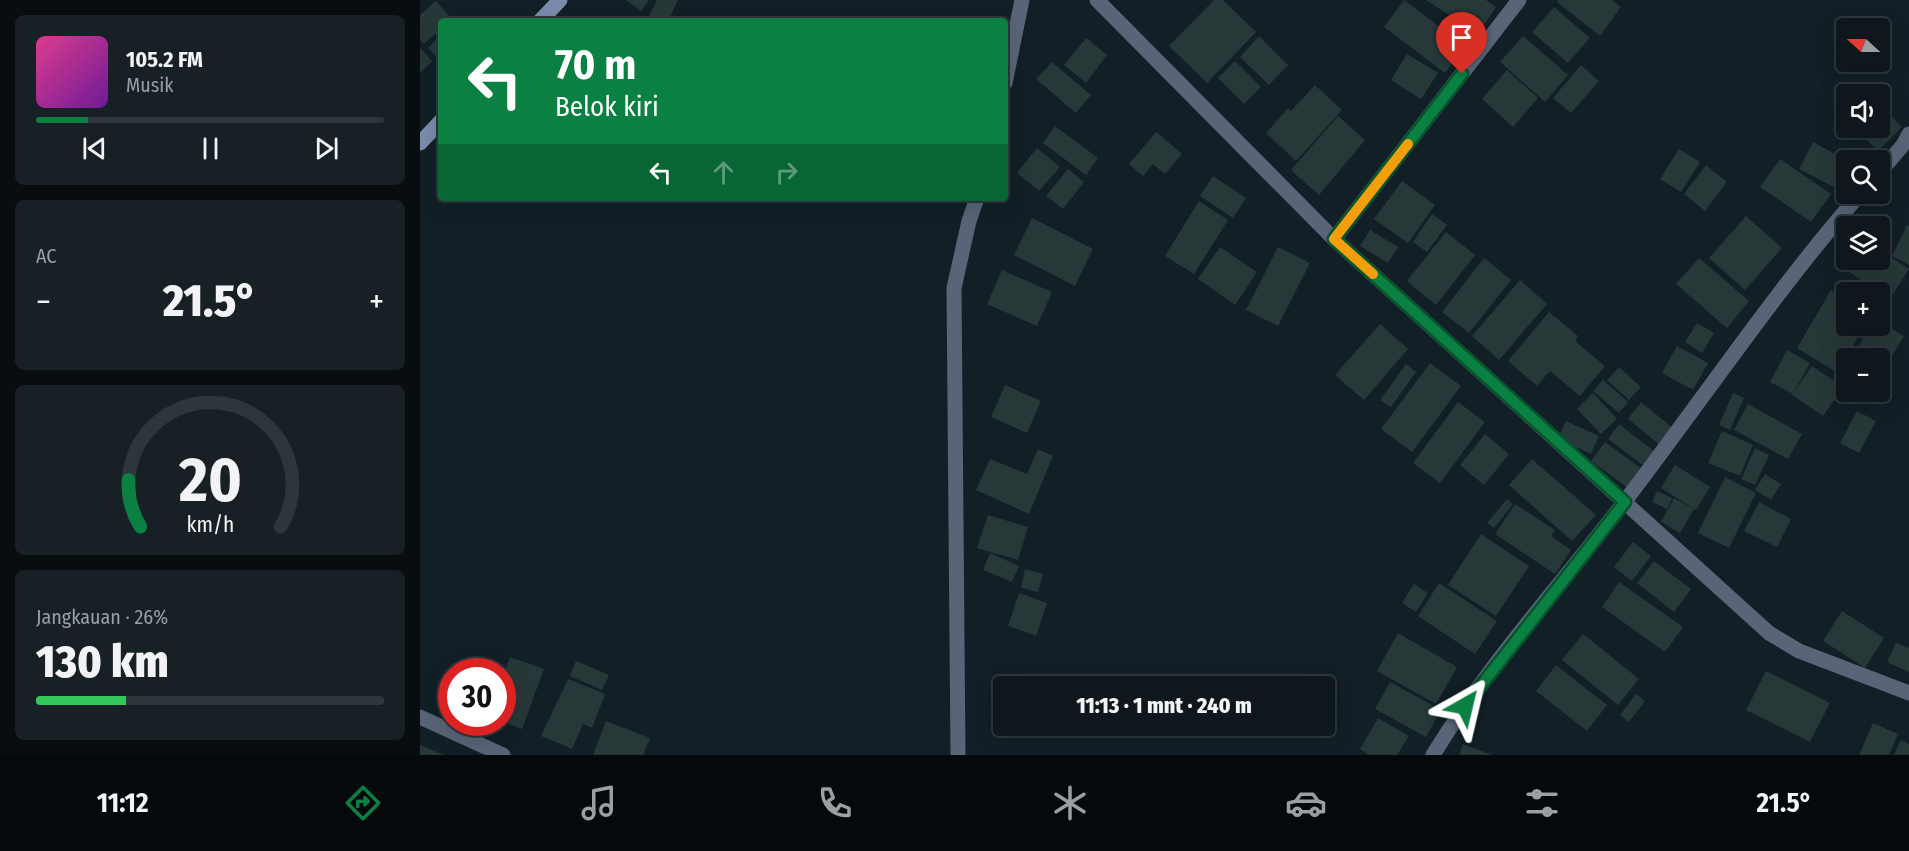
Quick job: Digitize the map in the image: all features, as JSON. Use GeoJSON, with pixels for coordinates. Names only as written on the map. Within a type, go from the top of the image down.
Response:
{"type":"FeatureCollection","features":[{"type":"Feature","properties":{"kind":"main road"},"geometry":{"type":"LineString","coordinates":[[543,18],[560,0]]}},
{"type":"Feature","properties":{"kind":"main road"},"geometry":{"type":"LineString","coordinates":[[420,142],[438,124]]}},
{"type":"Feature","properties":{"kind":"street"},"geometry":{"type":"LineString","coordinates":[[1008,68],[1022,0]]}},
{"type":"Feature","properties":{"kind":"street"},"geometry":{"type":"LineString","coordinates":[[1097,0],[1334,239],[1770,633],[1799,651],[1909,693]]}},
{"type":"Feature","properties":{"kind":"street"},"geometry":{"type":"LineString","coordinates":[[1334,239],[1519,0]]}},
{"type":"Feature","properties":{"kind":"street"},"geometry":{"type":"LineString","coordinates":[[1890,160],[1909,134]]}},
{"type":"Feature","properties":{"kind":"street"},"geometry":{"type":"LineString","coordinates":[[958,755],[954,288],[969,221],[976,201]]}},
{"type":"Feature","properties":{"kind":"street"},"geometry":{"type":"LineString","coordinates":[[1433,755],[1454,721],[1506,652],[1625,502],[1816,244],[1851,204]]}},
{"type":"Feature","properties":{"kind":"street"},"geometry":{"type":"LineString","coordinates":[[420,717],[503,755]]}},
{"type":"Feature","properties":{"kind":"building"},"geometry":{"type":"Polygon","coordinates":[[[626,0],[649,0],[641,11],[626,0]]]}},
{"type":"Feature","properties":{"kind":"building"},"geometry":{"type":"Polygon","coordinates":[[[657,0],[678,0],[669,18],[649,16],[657,0]]]}},
{"type":"Feature","properties":{"kind":"building"},"geometry":{"type":"Polygon","coordinates":[[[1214,0],[1223,0],[1256,32],[1207,83],[1169,46],[1214,0]]]}},
{"type":"Feature","properties":{"kind":"building"},"geometry":{"type":"Polygon","coordinates":[[[1404,0],[1465,46],[1445,73],[1384,27],[1404,0]]]}},
{"type":"Feature","properties":{"kind":"building"},"geometry":{"type":"Polygon","coordinates":[[[1426,0],[1486,0],[1496,7],[1478,34],[1426,0]]]}},
{"type":"Feature","properties":{"kind":"building"},"geometry":{"type":"Polygon","coordinates":[[[1558,0],[1612,0],[1621,7],[1600,36],[1557,2],[1558,0]]]}},
{"type":"Feature","properties":{"kind":"building"},"geometry":{"type":"Polygon","coordinates":[[[436,1],[451,18],[438,18],[438,32],[424,44],[420,40],[420,15],[436,1]]]}},
{"type":"Feature","properties":{"kind":"building"},"geometry":{"type":"Polygon","coordinates":[[[1554,7],[1590,38],[1568,63],[1532,32],[1554,7]]]}},
{"type":"Feature","properties":{"kind":"building"},"geometry":{"type":"Polygon","coordinates":[[[1259,36],[1288,65],[1269,85],[1240,57],[1259,36]]]}},
{"type":"Feature","properties":{"kind":"building"},"geometry":{"type":"Polygon","coordinates":[[[1523,36],[1568,75],[1545,102],[1500,62],[1523,36]]]}},
{"type":"Feature","properties":{"kind":"building"},"geometry":{"type":"Polygon","coordinates":[[[438,38],[438,59],[428,48],[438,38]]]}},
{"type":"Feature","properties":{"kind":"building"},"geometry":{"type":"Polygon","coordinates":[[[1086,38],[1107,55],[1086,83],[1064,65],[1086,38]]]}},
{"type":"Feature","properties":{"kind":"building"},"geometry":{"type":"Polygon","coordinates":[[[420,48],[432,61],[420,73],[420,48]]]}},
{"type":"Feature","properties":{"kind":"building"},"geometry":{"type":"Polygon","coordinates":[[[1407,54],[1438,73],[1421,99],[1391,80],[1407,54]]]}},
{"type":"Feature","properties":{"kind":"building"},"geometry":{"type":"Polygon","coordinates":[[[1235,61],[1261,87],[1244,104],[1218,78],[1235,61]]]}},
{"type":"Feature","properties":{"kind":"building"},"geometry":{"type":"Polygon","coordinates":[[[1052,62],[1091,95],[1076,113],[1036,79],[1052,62]]]}},
{"type":"Feature","properties":{"kind":"building"},"geometry":{"type":"Polygon","coordinates":[[[1581,65],[1599,81],[1571,113],[1553,98],[1581,65]]]}},
{"type":"Feature","properties":{"kind":"building"},"geometry":{"type":"Polygon","coordinates":[[[1507,70],[1538,98],[1513,127],[1482,99],[1507,70]]]}},
{"type":"Feature","properties":{"kind":"building"},"geometry":{"type":"Polygon","coordinates":[[[1315,85],[1342,110],[1296,161],[1266,133],[1288,108],[1291,111],[1315,85]]]}},
{"type":"Feature","properties":{"kind":"building"},"geometry":{"type":"Polygon","coordinates":[[[1890,115],[1902,127],[1877,150],[1864,138],[1890,138],[1890,115]]]}},
{"type":"Feature","properties":{"kind":"building"},"geometry":{"type":"Polygon","coordinates":[[[1338,116],[1365,140],[1319,195],[1291,170],[1338,116]]]}},
{"type":"Feature","properties":{"kind":"building"},"geometry":{"type":"Polygon","coordinates":[[[1055,126],[1098,158],[1086,175],[1043,143],[1055,126]]]}},
{"type":"Feature","properties":{"kind":"building"},"geometry":{"type":"Polygon","coordinates":[[[1156,132],[1182,154],[1165,174],[1153,164],[1143,176],[1129,164],[1156,132]]]}},
{"type":"Feature","properties":{"kind":"building"},"geometry":{"type":"Polygon","coordinates":[[[1813,142],[1836,155],[1836,188],[1799,169],[1813,142]]]}},
{"type":"Feature","properties":{"kind":"building"},"geometry":{"type":"Polygon","coordinates":[[[1037,148],[1060,167],[1039,191],[1017,173],[1037,148]]]}},
{"type":"Feature","properties":{"kind":"building"},"geometry":{"type":"Polygon","coordinates":[[[1679,149],[1700,162],[1681,192],[1660,179],[1679,149]]]}},
{"type":"Feature","properties":{"kind":"building"},"geometry":{"type":"Polygon","coordinates":[[[1780,159],[1831,194],[1811,222],[1760,187],[1780,159]]]}},
{"type":"Feature","properties":{"kind":"building"},"geometry":{"type":"Polygon","coordinates":[[[1706,165],[1727,182],[1705,211],[1684,194],[1706,165]]]}},
{"type":"Feature","properties":{"kind":"building"},"geometry":{"type":"Polygon","coordinates":[[[1068,169],[1084,182],[1063,209],[1046,196],[1068,169]]]}},
{"type":"Feature","properties":{"kind":"building"},"geometry":{"type":"Polygon","coordinates":[[[1213,176],[1246,198],[1233,218],[1200,196],[1213,176]]]}},
{"type":"Feature","properties":{"kind":"building"},"geometry":{"type":"Polygon","coordinates":[[[1402,181],[1435,205],[1408,243],[1374,219],[1402,181]]]}},
{"type":"Feature","properties":{"kind":"building"},"geometry":{"type":"Polygon","coordinates":[[[1199,201],[1228,220],[1194,274],[1165,256],[1199,201]]]}},
{"type":"Feature","properties":{"kind":"building"},"geometry":{"type":"Polygon","coordinates":[[[1432,214],[1447,225],[1427,252],[1413,242],[1432,214]]]}},
{"type":"Feature","properties":{"kind":"building"},"geometry":{"type":"Polygon","coordinates":[[[1746,216],[1782,248],[1745,290],[1709,258],[1746,216]]]}},
{"type":"Feature","properties":{"kind":"building"},"geometry":{"type":"Polygon","coordinates":[[[1032,218],[1093,249],[1075,286],[1014,255],[1032,218]]]}},
{"type":"Feature","properties":{"kind":"building"},"geometry":{"type":"Polygon","coordinates":[[[1907,225],[1909,226],[1909,265],[1892,256],[1907,225]]]}},
{"type":"Feature","properties":{"kind":"building"},"geometry":{"type":"Polygon","coordinates":[[[1370,230],[1398,247],[1388,263],[1360,246],[1370,230]]]}},
{"type":"Feature","properties":{"kind":"building"},"geometry":{"type":"Polygon","coordinates":[[[1446,232],[1475,255],[1436,305],[1407,281],[1446,232]]]}},
{"type":"Feature","properties":{"kind":"building"},"geometry":{"type":"Polygon","coordinates":[[[1220,247],[1257,272],[1235,305],[1198,279],[1220,247]]]}},
{"type":"Feature","properties":{"kind":"building"},"geometry":{"type":"Polygon","coordinates":[[[1278,247],[1310,263],[1278,326],[1246,310],[1278,247]]]}},
{"type":"Feature","properties":{"kind":"building"},"geometry":{"type":"Polygon","coordinates":[[[1890,257],[1909,269],[1890,299],[1890,282],[1864,282],[1846,270],[1890,270],[1890,257]]]}},
{"type":"Feature","properties":{"kind":"building"},"geometry":{"type":"Polygon","coordinates":[[[1484,258],[1511,280],[1469,333],[1442,312],[1484,258]]]}},
{"type":"Feature","properties":{"kind":"building"},"geometry":{"type":"Polygon","coordinates":[[[1699,258],[1749,301],[1727,328],[1676,284],[1699,258]]]}},
{"type":"Feature","properties":{"kind":"building"},"geometry":{"type":"Polygon","coordinates":[[[1002,270],[1052,292],[1037,326],[987,304],[1002,270]]]}},
{"type":"Feature","properties":{"kind":"building"},"geometry":{"type":"Polygon","coordinates":[[[1520,280],[1547,304],[1499,360],[1472,336],[1520,280]]]}},
{"type":"Feature","properties":{"kind":"building"},"geometry":{"type":"Polygon","coordinates":[[[1831,290],[1836,293],[1836,336],[1859,336],[1852,347],[1854,348],[1836,348],[1836,372],[1797,348],[1831,290]]]}},
{"type":"Feature","properties":{"kind":"building"},"geometry":{"type":"Polygon","coordinates":[[[1549,312],[1578,336],[1575,341],[1605,366],[1580,396],[1550,371],[1537,386],[1508,361],[1549,312]]]}},
{"type":"Feature","properties":{"kind":"building"},"geometry":{"type":"Polygon","coordinates":[[[1697,323],[1714,333],[1702,353],[1685,342],[1697,323]]]}},
{"type":"Feature","properties":{"kind":"building"},"geometry":{"type":"Polygon","coordinates":[[[1380,324],[1408,349],[1364,400],[1335,375],[1380,324]]]}},
{"type":"Feature","properties":{"kind":"building"},"geometry":{"type":"Polygon","coordinates":[[[1890,328],[1904,336],[1890,359],[1890,348],[1858,347],[1864,336],[1890,336],[1890,328]]]}},
{"type":"Feature","properties":{"kind":"building"},"geometry":{"type":"Polygon","coordinates":[[[1677,346],[1708,363],[1693,390],[1662,373],[1677,346]]]}},
{"type":"Feature","properties":{"kind":"building"},"geometry":{"type":"Polygon","coordinates":[[[1787,350],[1810,363],[1793,394],[1770,382],[1787,350]]]}},
{"type":"Feature","properties":{"kind":"building"},"geometry":{"type":"Polygon","coordinates":[[[1430,363],[1461,386],[1412,452],[1381,429],[1430,363]]]}},
{"type":"Feature","properties":{"kind":"building"},"geometry":{"type":"Polygon","coordinates":[[[1406,364],[1416,372],[1391,407],[1380,400],[1406,364]]]}},
{"type":"Feature","properties":{"kind":"building"},"geometry":{"type":"Polygon","coordinates":[[[1812,366],[1836,382],[1836,397],[1823,416],[1792,395],[1812,366]]]}},
{"type":"Feature","properties":{"kind":"building"},"geometry":{"type":"Polygon","coordinates":[[[1619,367],[1641,387],[1629,400],[1607,380],[1619,367]]]}},
{"type":"Feature","properties":{"kind":"building"},"geometry":{"type":"Polygon","coordinates":[[[1603,380],[1628,402],[1619,413],[1593,391],[1603,380]]]}},
{"type":"Feature","properties":{"kind":"building"},"geometry":{"type":"Polygon","coordinates":[[[1005,385],[1041,401],[1027,433],[991,417],[1005,385]]]}},
{"type":"Feature","properties":{"kind":"building"},"geometry":{"type":"Polygon","coordinates":[[[1593,393],[1617,419],[1601,434],[1577,409],[1593,393]]]}},
{"type":"Feature","properties":{"kind":"building"},"geometry":{"type":"Polygon","coordinates":[[[1733,393],[1744,398],[1730,430],[1719,425],[1733,393]]]}},
{"type":"Feature","properties":{"kind":"building"},"geometry":{"type":"Polygon","coordinates":[[[1458,402],[1485,422],[1440,483],[1413,463],[1458,402]]]}},
{"type":"Feature","properties":{"kind":"building"},"geometry":{"type":"Polygon","coordinates":[[[1641,402],[1675,430],[1661,446],[1628,419],[1641,402]]]}},
{"type":"Feature","properties":{"kind":"building"},"geometry":{"type":"Polygon","coordinates":[[[1748,404],[1802,434],[1788,459],[1734,430],[1748,404]]]}},
{"type":"Feature","properties":{"kind":"building"},"geometry":{"type":"Polygon","coordinates":[[[1857,411],[1876,421],[1859,453],[1840,443],[1857,411]]]}},
{"type":"Feature","properties":{"kind":"building"},"geometry":{"type":"Polygon","coordinates":[[[1566,421],[1599,436],[1591,454],[1558,439],[1566,421]]]}},
{"type":"Feature","properties":{"kind":"building"},"geometry":{"type":"Polygon","coordinates":[[[1619,424],[1655,452],[1644,466],[1608,439],[1619,424]]]}},
{"type":"Feature","properties":{"kind":"building"},"geometry":{"type":"Polygon","coordinates":[[[1722,431],[1753,445],[1740,476],[1708,463],[1722,431]]]}},
{"type":"Feature","properties":{"kind":"building"},"geometry":{"type":"Polygon","coordinates":[[[1485,434],[1509,454],[1484,485],[1460,465],[1485,434]]]}},
{"type":"Feature","properties":{"kind":"building"},"geometry":{"type":"Polygon","coordinates":[[[1605,442],[1642,469],[1628,488],[1591,461],[1605,442]]]}},
{"type":"Feature","properties":{"kind":"building"},"geometry":{"type":"Polygon","coordinates":[[[1755,448],[1769,455],[1755,485],[1741,479],[1755,448]]]}},
{"type":"Feature","properties":{"kind":"building"},"geometry":{"type":"Polygon","coordinates":[[[1038,449],[1053,456],[1029,514],[976,490],[990,459],[1027,474],[1038,449]]]}},
{"type":"Feature","properties":{"kind":"building"},"geometry":{"type":"Polygon","coordinates":[[[1532,459],[1596,515],[1572,541],[1509,485],[1532,459]]]}},
{"type":"Feature","properties":{"kind":"building"},"geometry":{"type":"Polygon","coordinates":[[[1675,465],[1710,487],[1696,510],[1661,488],[1675,465]]]}},
{"type":"Feature","properties":{"kind":"building"},"geometry":{"type":"Polygon","coordinates":[[[1765,474],[1781,484],[1771,500],[1755,490],[1765,474]]]}},
{"type":"Feature","properties":{"kind":"building"},"geometry":{"type":"Polygon","coordinates":[[[1725,477],[1756,493],[1729,548],[1698,533],[1725,477]]]}},
{"type":"Feature","properties":{"kind":"building"},"geometry":{"type":"Polygon","coordinates":[[[1657,491],[1672,498],[1667,509],[1652,502],[1657,491]]]}},
{"type":"Feature","properties":{"kind":"building"},"geometry":{"type":"Polygon","coordinates":[[[1674,498],[1694,509],[1680,533],[1661,522],[1674,498]]]}},
{"type":"Feature","properties":{"kind":"building"},"geometry":{"type":"Polygon","coordinates":[[[1507,499],[1513,504],[1494,528],[1487,523],[1507,499]]]}},
{"type":"Feature","properties":{"kind":"building"},"geometry":{"type":"Polygon","coordinates":[[[1759,502],[1791,519],[1777,547],[1744,531],[1759,502]]]}},
{"type":"Feature","properties":{"kind":"building"},"geometry":{"type":"Polygon","coordinates":[[[1515,504],[1555,530],[1551,536],[1571,550],[1555,574],[1495,534],[1515,504]]]}},
{"type":"Feature","properties":{"kind":"building"},"geometry":{"type":"Polygon","coordinates":[[[988,515],[1028,527],[1018,560],[977,548],[988,515]]]}},
{"type":"Feature","properties":{"kind":"building"},"geometry":{"type":"Polygon","coordinates":[[[1481,534],[1529,566],[1496,616],[1448,585],[1481,534]]]}},
{"type":"Feature","properties":{"kind":"building"},"geometry":{"type":"Polygon","coordinates":[[[1633,542],[1651,556],[1632,581],[1614,567],[1633,542]]]}},
{"type":"Feature","properties":{"kind":"building"},"geometry":{"type":"Polygon","coordinates":[[[990,553],[1019,566],[1012,582],[983,570],[990,553]]]}},
{"type":"Feature","properties":{"kind":"building"},"geometry":{"type":"Polygon","coordinates":[[[1654,561],[1691,589],[1674,612],[1637,583],[1654,561]]]}},
{"type":"Feature","properties":{"kind":"building"},"geometry":{"type":"Polygon","coordinates":[[[1025,569],[1043,574],[1038,592],[1021,588],[1025,569]]]}},
{"type":"Feature","properties":{"kind":"building"},"geometry":{"type":"Polygon","coordinates":[[[1619,582],[1683,627],[1665,652],[1602,607],[1619,582]]]}},
{"type":"Feature","properties":{"kind":"building"},"geometry":{"type":"Polygon","coordinates":[[[1439,583],[1497,621],[1475,654],[1418,616],[1439,583]]]}},
{"type":"Feature","properties":{"kind":"building"},"geometry":{"type":"Polygon","coordinates":[[[1414,584],[1428,593],[1416,612],[1402,603],[1414,584]]]}},
{"type":"Feature","properties":{"kind":"building"},"geometry":{"type":"Polygon","coordinates":[[[1019,593],[1047,603],[1036,636],[1008,626],[1019,593]]]}},
{"type":"Feature","properties":{"kind":"building"},"geometry":{"type":"Polygon","coordinates":[[[1842,611],[1884,638],[1865,668],[1823,641],[1842,611]]]}},
{"type":"Feature","properties":{"kind":"building"},"geometry":{"type":"Polygon","coordinates":[[[1398,633],[1457,667],[1436,704],[1377,671],[1398,633]]]}},
{"type":"Feature","properties":{"kind":"building"},"geometry":{"type":"Polygon","coordinates":[[[1583,634],[1639,679],[1618,705],[1562,660],[1583,634]]]}},
{"type":"Feature","properties":{"kind":"building"},"geometry":{"type":"Polygon","coordinates":[[[1896,643],[1909,648],[1909,672],[1887,662],[1896,643]]]}},
{"type":"Feature","properties":{"kind":"building"},"geometry":{"type":"Polygon","coordinates":[[[516,659],[544,669],[522,729],[516,727],[516,659]]]}},
{"type":"Feature","properties":{"kind":"building"},"geometry":{"type":"Polygon","coordinates":[[[576,661],[609,675],[602,690],[570,676],[576,661]]]}},
{"type":"Feature","properties":{"kind":"building"},"geometry":{"type":"Polygon","coordinates":[[[1556,665],[1607,705],[1587,731],[1536,691],[1556,665]]]}},
{"type":"Feature","properties":{"kind":"building"},"geometry":{"type":"Polygon","coordinates":[[[1766,671],[1830,703],[1810,742],[1746,710],[1766,671]]]}},
{"type":"Feature","properties":{"kind":"building"},"geometry":{"type":"Polygon","coordinates":[[[568,679],[605,694],[592,728],[583,724],[572,749],[541,736],[568,679]]]}},
{"type":"Feature","properties":{"kind":"building"},"geometry":{"type":"Polygon","coordinates":[[[1390,682],[1441,710],[1426,737],[1375,709],[1390,682]]]}},
{"type":"Feature","properties":{"kind":"building"},"geometry":{"type":"Polygon","coordinates":[[[1636,694],[1645,701],[1629,722],[1620,715],[1636,694]]]}},
{"type":"Feature","properties":{"kind":"building"},"geometry":{"type":"Polygon","coordinates":[[[1378,718],[1409,736],[1397,755],[1369,755],[1360,749],[1378,718]]]}},
{"type":"Feature","properties":{"kind":"building"},"geometry":{"type":"Polygon","coordinates":[[[606,721],[650,738],[643,755],[593,755],[606,721]]]}},
{"type":"Feature","properties":{"kind":"building"},"geometry":{"type":"Polygon","coordinates":[[[1873,723],[1898,734],[1889,755],[1859,755],[1873,723]]]}},
{"type":"Feature","properties":{"kind":"building"},"geometry":{"type":"Polygon","coordinates":[[[1901,740],[1909,744],[1909,755],[1894,755],[1901,740]]]}},
{"type":"Feature","properties":{"kind":"building"},"geometry":{"type":"Polygon","coordinates":[[[1463,744],[1492,755],[1459,755],[1463,744]]]}},
{"type":"Feature","properties":{"kind":"building"},"geometry":{"type":"Polygon","coordinates":[[[420,745],[444,755],[420,755],[420,745]]]}},
{"type":"Feature","properties":{"kind":"slow traffic"},"geometry":{"type":"LineString","coordinates":[[1373,274],[1334,239],[1408,144]]}},
{"type":"Feature","properties":{"kind":"route"},"geometry":{"type":"LineString","coordinates":[[1462,74],[1334,239],[1625,502],[1512,643],[1465,706]]}}]}
